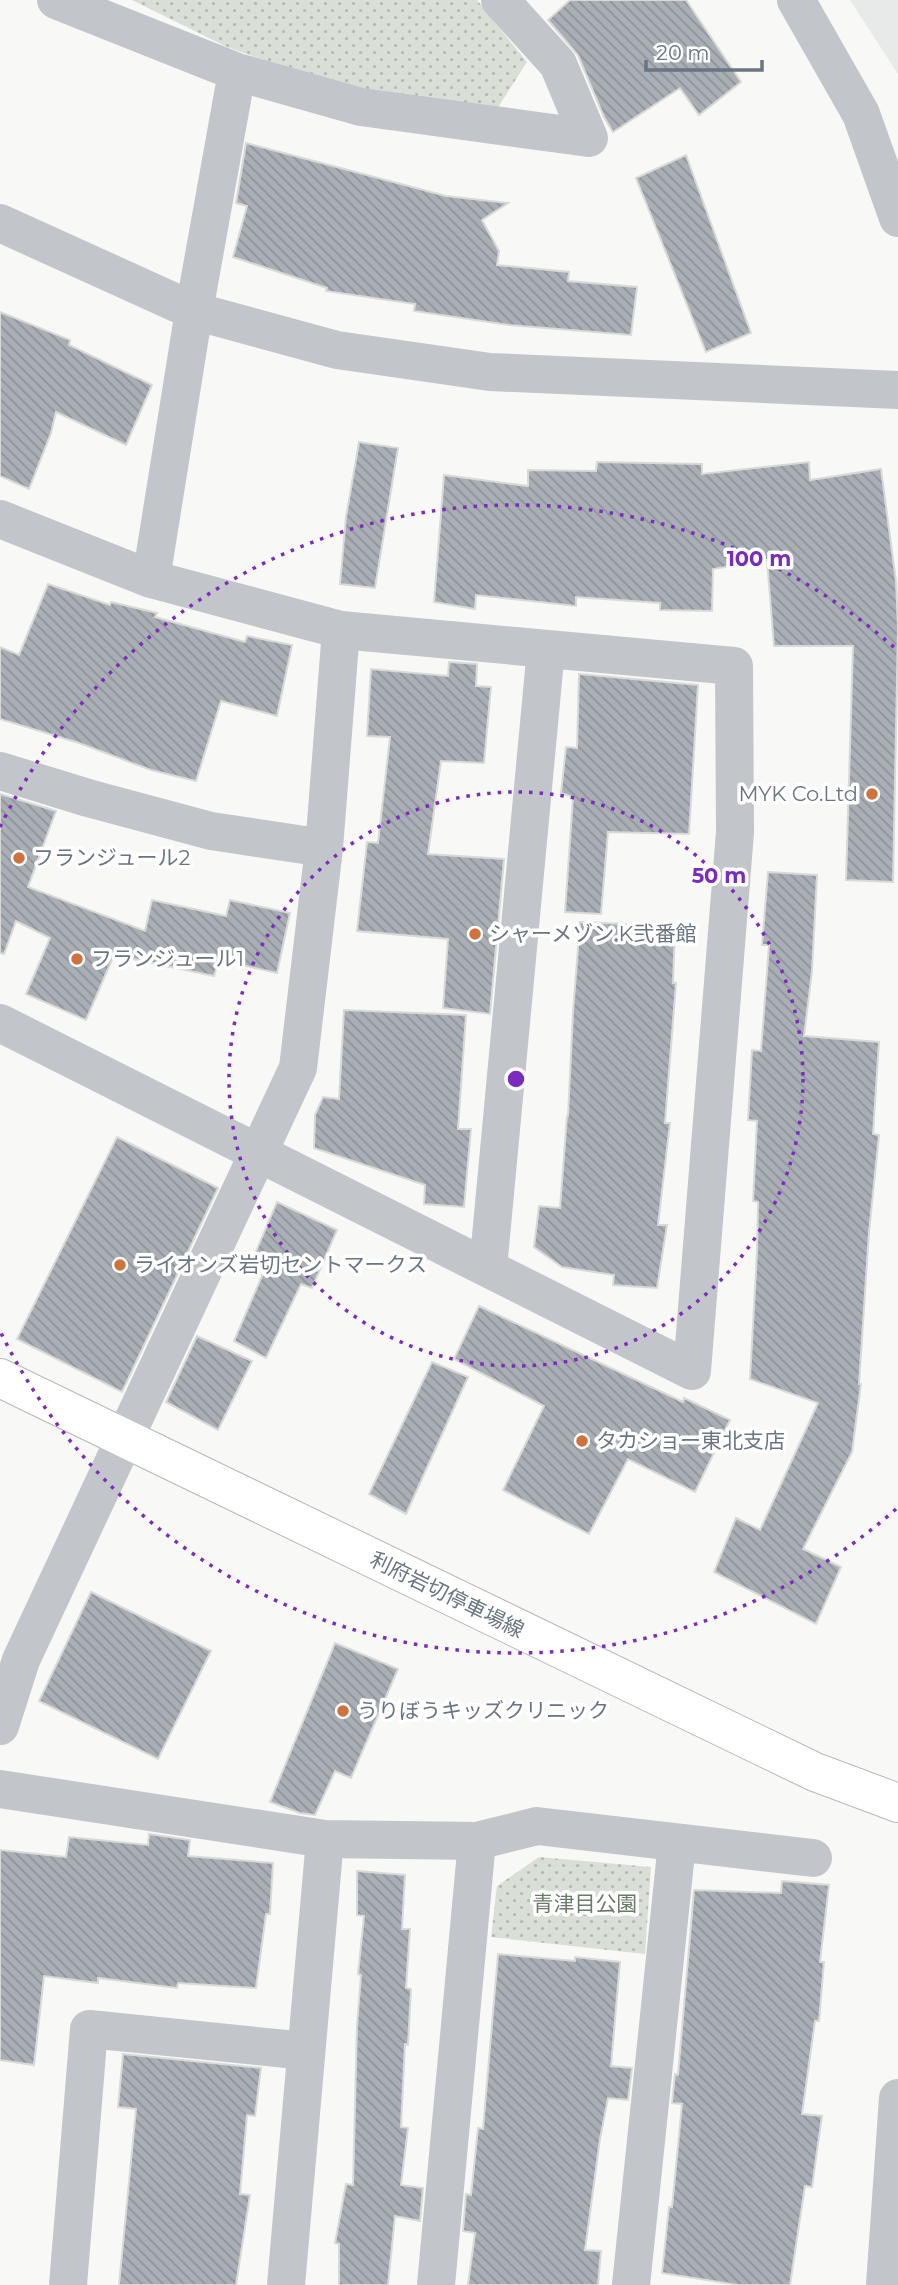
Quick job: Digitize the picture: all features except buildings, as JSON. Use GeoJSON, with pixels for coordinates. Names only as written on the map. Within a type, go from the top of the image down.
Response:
{"type":"FeatureCollection","features":[{"type":"Feature","properties":{"kind":"main road","name":"利府岩切停車場線"},"geometry":{"type":"LineString","coordinates":[[0,1378],[815,1772],[898,1803]]}},
{"type":"Feature","properties":{"kind":"street"},"geometry":{"type":"LineString","coordinates":[[57,0],[237,72],[361,107],[589,138],[558,64],[500,0]]}},
{"type":"Feature","properties":{"kind":"street"},"geometry":{"type":"LineString","coordinates":[[796,0],[861,114],[898,218]]}},
{"type":"Feature","properties":{"kind":"street"},"geometry":{"type":"LineString","coordinates":[[151,579],[194,311],[237,72]]}},
{"type":"Feature","properties":{"kind":"street"},"geometry":{"type":"LineString","coordinates":[[0,223],[194,311],[337,350],[490,372],[898,390]]}},
{"type":"Feature","properties":{"kind":"street"},"geometry":{"type":"LineString","coordinates":[[0,519],[151,579],[341,629],[734,666],[735,832],[692,1371],[0,1023]]}},
{"type":"Feature","properties":{"kind":"street"},"geometry":{"type":"LineString","coordinates":[[0,1726],[11,1659],[126,1440],[298,1068],[324,848],[341,629]]}},
{"type":"Feature","properties":{"kind":"street"},"geometry":{"type":"LineString","coordinates":[[488,1268],[546,649]]}},
{"type":"Feature","properties":{"kind":"street"},"geometry":{"type":"LineString","coordinates":[[0,771],[211,831],[324,848]]}},
{"type":"Feature","properties":{"kind":"street"},"geometry":{"type":"LineString","coordinates":[[0,1790],[325,1839],[477,1841],[537,1826],[813,1858]]}},
{"type":"Feature","properties":{"kind":"street"},"geometry":{"type":"LineString","coordinates":[[286,2285],[325,1839]]}},
{"type":"Feature","properties":{"kind":"street"},"geometry":{"type":"LineString","coordinates":[[436,2285],[477,1841]]}},
{"type":"Feature","properties":{"kind":"street"},"geometry":{"type":"LineString","coordinates":[[631,2285],[677,1843]]}},
{"type":"Feature","properties":{"kind":"street"},"geometry":{"type":"LineString","coordinates":[[68,2285],[89,2029],[306,2052]]}},
{"type":"Feature","properties":{"kind":"street"},"geometry":{"type":"LineString","coordinates":[[885,2285],[893,2232],[898,2098]]}},
{"type":"Feature","properties":{"kind":"shaded area"},"geometry":{"type":"Polygon","coordinates":[[[850,0],[898,0],[898,74],[850,0]]]}},
{"type":"Feature","properties":{"kind":"green space"},"geometry":{"type":"Polygon","coordinates":[[[132,0],[477,0],[527,62],[495,112],[335,85],[227,47],[132,0]]]}},
{"type":"Feature","properties":{"kind":"green space","name":"青津目公園"},"geometry":{"type":"Polygon","coordinates":[[[539,1857],[651,1867],[645,1954],[491,1937],[497,1886],[539,1857]]]}},
{"type":"Feature","properties":{"kind":"place","name":"MYK Co.Ltd"},"geometry":{"type":"Point","coordinates":[872,794]}},
{"type":"Feature","properties":{"kind":"place","name":"フランジュール2"},"geometry":{"type":"Point","coordinates":[19,858]}},
{"type":"Feature","properties":{"kind":"place","name":"シャーメゾン.K弐番館"},"geometry":{"type":"Point","coordinates":[475,934]}},
{"type":"Feature","properties":{"kind":"place","name":"フランジュール1"},"geometry":{"type":"Point","coordinates":[77,959]}},
{"type":"Feature","properties":{"kind":"place","name":"ライオンズ岩切セントマークス"},"geometry":{"type":"Point","coordinates":[120,1265]}},
{"type":"Feature","properties":{"kind":"place","name":"タカショー東北支店"},"geometry":{"type":"Point","coordinates":[582,1441]}},
{"type":"Feature","properties":{"kind":"place","name":"うりぼうキッズクリニック"},"geometry":{"type":"Point","coordinates":[343,1711]}}]}
